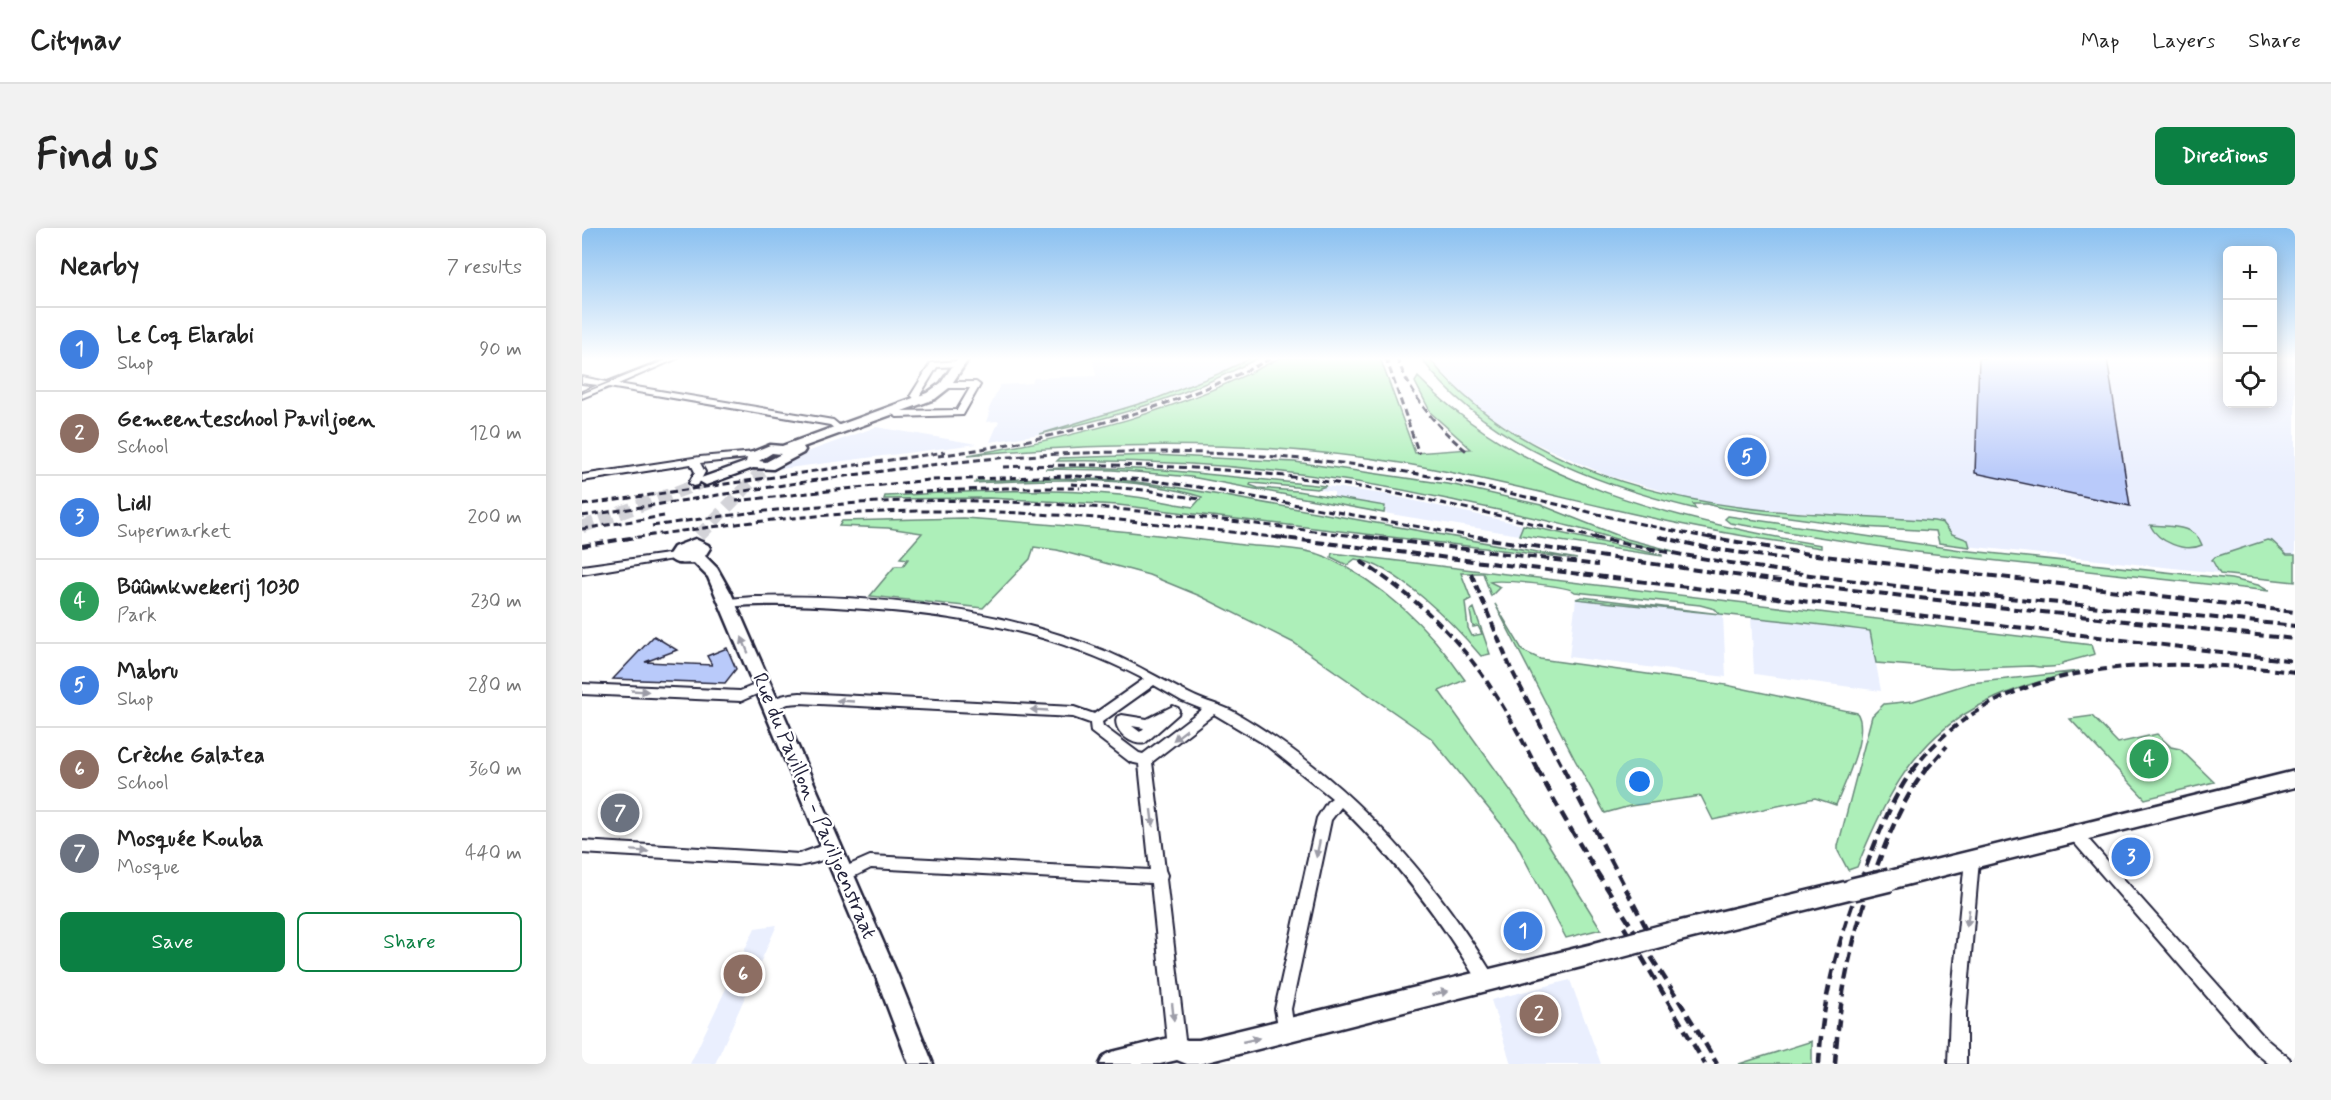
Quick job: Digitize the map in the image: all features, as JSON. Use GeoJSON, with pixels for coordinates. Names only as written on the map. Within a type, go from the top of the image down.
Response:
{"type":"FeatureCollection","features":[{"type":"Feature","properties":{"kind":"street"},"geometry":{"type":"LineString","coordinates":[[684,397],[833,423],[836,434]]}},
{"type":"Feature","properties":{"kind":"street"},"geometry":{"type":"LineString","coordinates":[[917,397],[921,401]]}},
{"type":"Feature","properties":{"kind":"street"},"geometry":{"type":"LineString","coordinates":[[692,463],[700,472],[700,482],[758,463],[783,459],[785,452],[897,414],[927,397]]}},
{"type":"Feature","properties":{"kind":"street"},"geometry":{"type":"LineString","coordinates":[[897,414],[960,413],[969,397]]}},
{"type":"Feature","properties":{"kind":"street"},"geometry":{"type":"LineString","coordinates":[[836,434],[921,401]]}},
{"type":"Feature","properties":{"kind":"street"},"geometry":{"type":"LineString","coordinates":[[582,478],[692,463],[758,463]]}},
{"type":"Feature","properties":{"kind":"street","name":"Rue du Pavillon - Paviljoenstraat"},"geometry":{"type":"LineString","coordinates":[[675,556],[681,560],[696,546],[702,560],[715,577],[911,1034],[921,1064]]}},
{"type":"Feature","properties":{"kind":"street"},"geometry":{"type":"LineString","coordinates":[[582,570],[675,556]]}},
{"type":"Feature","properties":{"kind":"street"},"geometry":{"type":"LineString","coordinates":[[727,603],[760,599],[879,605],[971,616],[1060,639],[1103,655],[1187,698],[1230,716],[1300,763],[1342,798],[1387,843],[1463,940],[1487,981]]}},
{"type":"Feature","properties":{"kind":"street"},"geometry":{"type":"LineString","coordinates":[[1096,720],[1153,679]]}},
{"type":"Feature","properties":{"kind":"street"},"geometry":{"type":"LineString","coordinates":[[582,689],[741,696],[762,687]]}},
{"type":"Feature","properties":{"kind":"street"},"geometry":{"type":"LineString","coordinates":[[771,706],[786,699],[800,698],[1074,712],[1096,720]]}},
{"type":"Feature","properties":{"kind":"street"},"geometry":{"type":"LineString","coordinates":[[1096,720],[1096,728],[1135,758],[1145,760],[1212,708]]}},
{"type":"Feature","properties":{"kind":"street"},"geometry":{"type":"LineString","coordinates":[[1120,728],[1140,740],[1151,726],[1132,712]]}},
{"type":"Feature","properties":{"kind":"street"},"geometry":{"type":"LineString","coordinates":[[1145,760],[1160,875],[1177,1048]]}},
{"type":"Feature","properties":{"kind":"street"},"geometry":{"type":"LineString","coordinates":[[1112,1064],[1177,1048],[1187,1052],[1199,1052],[2295,779]]}},
{"type":"Feature","properties":{"kind":"street"},"geometry":{"type":"LineString","coordinates":[[1286,1031],[1283,1009],[1324,818],[1342,798]]}},
{"type":"Feature","properties":{"kind":"street"},"geometry":{"type":"LineString","coordinates":[[2076,835],[2259,1045],[2283,1064]]}},
{"type":"Feature","properties":{"kind":"street"},"geometry":{"type":"LineString","coordinates":[[582,847],[799,860],[832,848]]}},
{"type":"Feature","properties":{"kind":"street"},"geometry":{"type":"LineString","coordinates":[[1957,1064],[1957,1020],[1972,860]]}},
{"type":"Feature","properties":{"kind":"street"},"geometry":{"type":"LineString","coordinates":[[843,875],[870,862],[1144,878],[1160,875]]}},
{"type":"Feature","properties":{"kind":"shaded area"},"geometry":{"type":"Polygon","coordinates":[[[994,397],[1157,397],[1125,409],[1040,434],[990,442],[999,421],[986,422],[990,411],[988,411],[994,397]]]}},
{"type":"Feature","properties":{"kind":"shaded area"},"geometry":{"type":"Polygon","coordinates":[[[1465,397],[2223,397],[2223,408],[2277,408],[2277,397],[2295,397],[2295,581],[1939,543],[1934,522],[1735,507],[1697,501],[1606,475],[1526,439],[1485,413],[1465,397]]]}},
{"type":"Feature","properties":{"kind":"shaded area"},"geometry":{"type":"Polygon","coordinates":[[[876,427],[977,444],[780,469],[785,462],[796,456],[876,427]]]}},
{"type":"Feature","properties":{"kind":"shaded area"},"geometry":{"type":"Polygon","coordinates":[[[1326,486],[1384,494],[1523,525],[1519,535],[1384,513],[1385,506],[1334,498],[1334,492],[1317,489],[1326,486]]]}},
{"type":"Feature","properties":{"kind":"shaded area"},"geometry":{"type":"Polygon","coordinates":[[[1576,599],[1723,615],[1726,677],[1569,657],[1576,599]]]}},
{"type":"Feature","properties":{"kind":"shaded area"},"geometry":{"type":"Polygon","coordinates":[[[1751,616],[1870,631],[1881,691],[1754,674],[1751,616]]]}},
{"type":"Feature","properties":{"kind":"shaded area"},"geometry":{"type":"Polygon","coordinates":[[[777,925],[715,1064],[690,1064],[755,928],[777,925]]]}},
{"type":"Feature","properties":{"kind":"shaded area"},"geometry":{"type":"Polygon","coordinates":[[[1570,980],[1601,1064],[1511,1064],[1491,1000],[1570,980]]]}},
{"type":"Feature","properties":{"kind":"green space"},"geometry":{"type":"Polygon","coordinates":[[[1171,397],[1097,420],[1040,434],[1155,399],[1171,397]]]}},
{"type":"Feature","properties":{"kind":"green space"},"geometry":{"type":"Polygon","coordinates":[[[1194,397],[1394,397],[1415,453],[1471,449],[1431,413],[1423,397],[1440,397],[1459,414],[1505,445],[1554,471],[1605,492],[1659,510],[1713,524],[1821,545],[1821,548],[1700,528],[1407,464],[1298,450],[1132,445],[968,455],[1049,440],[1128,420],[1194,397]]]}},
{"type":"Feature","properties":{"kind":"green space"},"geometry":{"type":"Polygon","coordinates":[[[1457,397],[1467,397],[1497,422],[1538,446],[1581,467],[1626,483],[1672,495],[1765,510],[1934,521],[1943,523],[1952,534],[1968,540],[1970,547],[1939,543],[1936,531],[1862,527],[1707,504],[1693,504],[1696,509],[1620,487],[1582,473],[1509,437],[1476,414],[1457,397]]]}},
{"type":"Feature","properties":{"kind":"green space"},"geometry":{"type":"Polygon","coordinates":[[[1153,455],[1295,462],[1454,485],[1541,505],[1627,539],[1673,551],[1516,514],[1350,481],[1204,465],[1057,461],[1060,458],[1153,455]]]}},
{"type":"Feature","properties":{"kind":"green space"},"geometry":{"type":"Polygon","coordinates":[[[1078,467],[1164,470],[1326,486],[1317,489],[1251,483],[1250,485],[1385,506],[1384,513],[1191,477],[1113,470],[1045,469],[1078,467]]]}},
{"type":"Feature","properties":{"kind":"green space"},"geometry":{"type":"Polygon","coordinates":[[[1046,478],[1121,480],[1175,487],[1577,559],[1118,505],[989,498],[884,499],[885,496],[944,493],[1061,491],[1129,496],[1193,507],[1202,497],[1147,485],[1089,480],[975,483],[976,481],[1046,478]]]}},
{"type":"Feature","properties":{"kind":"green space"},"geometry":{"type":"Polygon","coordinates":[[[1728,516],[1961,550],[2231,579],[2258,585],[2269,591],[1908,551],[1730,523],[1725,519],[1728,516]]]}},
{"type":"Feature","properties":{"kind":"green space"},"geometry":{"type":"Polygon","coordinates":[[[963,518],[1103,529],[1296,550],[1316,553],[1346,567],[1403,608],[1451,660],[1465,680],[1439,691],[1544,837],[1601,929],[1566,938],[1515,841],[1431,738],[1294,643],[1200,596],[1149,575],[1057,550],[1034,547],[1030,559],[983,608],[870,596],[895,566],[903,566],[908,559],[900,558],[922,533],[888,528],[839,526],[842,521],[963,518]]]}},
{"type":"Feature","properties":{"kind":"green space"},"geometry":{"type":"Polygon","coordinates":[[[1523,525],[1662,555],[1662,556],[1519,535],[1523,525]]]}},
{"type":"Feature","properties":{"kind":"green space"},"geometry":{"type":"Polygon","coordinates":[[[2150,525],[2187,530],[2199,538],[2202,545],[2180,547],[2165,541],[2150,525]]]}},
{"type":"Feature","properties":{"kind":"green space"},"geometry":{"type":"Polygon","coordinates":[[[2267,540],[2272,541],[2287,555],[2295,555],[2295,582],[2220,574],[2212,560],[2215,557],[2267,540]]]}},
{"type":"Feature","properties":{"kind":"green space"},"geometry":{"type":"Polygon","coordinates":[[[1332,553],[2092,645],[2095,654],[2054,667],[1951,669],[1876,663],[1870,631],[1720,614],[1715,609],[1700,605],[1575,592],[1561,587],[1520,582],[1490,582],[1500,587],[1491,596],[1483,573],[1461,573],[1471,599],[1465,602],[1468,628],[1472,636],[1482,634],[1478,626],[1473,627],[1470,611],[1474,608],[1490,654],[1481,656],[1456,628],[1406,584],[1371,563],[1355,559],[1347,565],[1331,557],[1332,553]]]}},
{"type":"Feature","properties":{"kind":"green space"},"geometry":{"type":"Polygon","coordinates":[[[1582,597],[1716,613],[1613,603],[1576,599],[1582,597]]]}},
{"type":"Feature","properties":{"kind":"green space"},"geometry":{"type":"Polygon","coordinates":[[[1495,604],[1523,651],[1540,659],[1726,685],[1857,713],[1860,722],[1858,745],[1836,805],[1815,798],[1713,820],[1701,796],[1630,806],[1605,813],[1575,760],[1495,604]]]}},
{"type":"Feature","properties":{"kind":"green space"},"geometry":{"type":"Polygon","coordinates":[[[2079,671],[2034,683],[1996,698],[1964,714],[1937,735],[1914,760],[1894,789],[1857,867],[1848,870],[1838,851],[1838,846],[1872,716],[1884,704],[1913,701],[1971,683],[2079,671]]]}},
{"type":"Feature","properties":{"kind":"green space"},"geometry":{"type":"Polygon","coordinates":[[[2092,716],[2118,743],[2157,734],[2171,747],[2180,749],[2214,782],[2145,799],[2070,719],[2092,716]]]}},
{"type":"Feature","properties":{"kind":"green space"},"geometry":{"type":"Polygon","coordinates":[[[1812,1041],[1812,1064],[1739,1064],[1812,1041]]]}},
{"type":"Feature","properties":{"kind":"building"},"geometry":{"type":"Polygon","coordinates":[[[1978,397],[2113,397],[2130,506],[1975,473],[1978,397]]]}},
{"type":"Feature","properties":{"kind":"building"},"geometry":{"type":"Polygon","coordinates":[[[654,636],[677,650],[645,662],[712,665],[707,656],[727,648],[736,669],[725,683],[613,679],[654,636]]]}},
{"type":"Feature","properties":{"kind":"tunnel"},"geometry":{"type":"LineString","coordinates":[[699,536],[762,471]]}},
{"type":"Feature","properties":{"kind":"tunnel"},"geometry":{"type":"LineString","coordinates":[[582,527],[706,481]]}},
{"type":"Feature","properties":{"kind":"tunnel"},"geometry":{"type":"LineString","coordinates":[[689,487],[694,483]]}},
{"type":"Feature","properties":{"kind":"railway"},"geometry":{"type":"LineString","coordinates":[[938,456],[1067,432],[1182,397]]}},
{"type":"Feature","properties":{"kind":"railway"},"geometry":{"type":"LineString","coordinates":[[1399,397],[1419,454]]}},
{"type":"Feature","properties":{"kind":"railway"},"geometry":{"type":"LineString","coordinates":[[1417,397],[1446,433],[1469,453]]}},
{"type":"Feature","properties":{"kind":"railway"},"geometry":{"type":"LineString","coordinates":[[582,505],[945,452]]}},
{"type":"Feature","properties":{"kind":"railway"},"geometry":{"type":"LineString","coordinates":[[582,516],[835,477],[936,464],[1032,455],[1169,452],[1305,459],[1397,470],[1717,539]]}},
{"type":"Feature","properties":{"kind":"railway"},"geometry":{"type":"LineString","coordinates":[[1003,467],[1126,465],[1248,472],[1329,482],[1398,494],[1601,539]]}},
{"type":"Feature","properties":{"kind":"railway"},"geometry":{"type":"LineString","coordinates":[[736,501],[929,480],[1074,476],[1147,480],[1198,487],[1487,539]]}},
{"type":"Feature","properties":{"kind":"railway"},"geometry":{"type":"LineString","coordinates":[[1071,484],[1145,490],[1199,499]]}},
{"type":"Feature","properties":{"kind":"railway"},"geometry":{"type":"LineString","coordinates":[[903,493],[1005,488],[1080,488]]}},
{"type":"Feature","properties":{"kind":"railway"},"geometry":{"type":"LineString","coordinates":[[652,526],[814,506],[895,501],[977,501],[1128,510],[1379,539]]}},
{"type":"Feature","properties":{"kind":"railway"},"geometry":{"type":"LineString","coordinates":[[626,539],[775,520],[925,511],[1062,515],[1288,539]]}},
{"type":"Feature","properties":{"kind":"railway"},"geometry":{"type":"LineString","coordinates":[[582,529],[664,516]]}},
{"type":"Feature","properties":{"kind":"railway"},"geometry":{"type":"LineString","coordinates":[[582,546],[636,537]]}},
{"type":"Feature","properties":{"kind":"railway"},"geometry":{"type":"LineString","coordinates":[[1276,537],[2295,661]]}},
{"type":"Feature","properties":{"kind":"railway"},"geometry":{"type":"LineString","coordinates":[[1366,537],[1598,565]]}},
{"type":"Feature","properties":{"kind":"railway"},"geometry":{"type":"LineString","coordinates":[[1478,537],[1784,581],[1988,606],[2295,639]]}},
{"type":"Feature","properties":{"kind":"railway"},"geometry":{"type":"LineString","coordinates":[[1594,537],[1768,569],[1856,581],[2295,626]]}},
{"type":"Feature","properties":{"kind":"railway"},"geometry":{"type":"LineString","coordinates":[[1658,537],[1667,539]]}},
{"type":"Feature","properties":{"kind":"railway"},"geometry":{"type":"LineString","coordinates":[[1660,537],[1713,549],[1786,559]]}},
{"type":"Feature","properties":{"kind":"railway"},"geometry":{"type":"LineString","coordinates":[[1708,537],[1808,554],[2295,612]]}},
{"type":"Feature","properties":{"kind":"railway"},"geometry":{"type":"LineString","coordinates":[[1360,561],[1419,605],[1465,652],[1502,706],[1538,770]]}},
{"type":"Feature","properties":{"kind":"railway"},"geometry":{"type":"LineString","coordinates":[[1471,573],[1511,669],[1564,770]]}},
{"type":"Feature","properties":{"kind":"railway"},"geometry":{"type":"LineString","coordinates":[[1913,770],[1949,732],[1991,703],[2038,684],[2088,672],[2140,666],[2245,667],[2295,672]]}},
{"type":"Feature","properties":{"kind":"railway"},"geometry":{"type":"LineString","coordinates":[[1926,770],[1947,746]]}},
{"type":"Feature","properties":{"kind":"railway"},"geometry":{"type":"LineString","coordinates":[[1537,768],[1579,844],[1717,1064]]}},
{"type":"Feature","properties":{"kind":"railway"},"geometry":{"type":"LineString","coordinates":[[1563,768],[1653,941]]}},
{"type":"Feature","properties":{"kind":"railway"},"geometry":{"type":"LineString","coordinates":[[1819,1064],[1824,1013],[1841,940],[1887,816],[1914,768]]}},
{"type":"Feature","properties":{"kind":"railway"},"geometry":{"type":"LineString","coordinates":[[1835,1064],[1848,964],[1861,915],[1892,828],[1904,803],[1927,768]]}},
{"type":"Feature","properties":{"kind":"railway"},"geometry":{"type":"LineString","coordinates":[[1624,927],[1705,1064]]}},
{"type":"Feature","properties":{"kind":"place","name":"Mabru"},"geometry":{"type":"Point","coordinates":[1747,457]}},
{"type":"Feature","properties":{"kind":"place","name":"Bûûmkwekerij 1030"},"geometry":{"type":"Point","coordinates":[2149,759]}},
{"type":"Feature","properties":{"kind":"place","name":"Mosquée Kouba"},"geometry":{"type":"Point","coordinates":[620,813]}},
{"type":"Feature","properties":{"kind":"place","name":"Lidl"},"geometry":{"type":"Point","coordinates":[2131,857]}},
{"type":"Feature","properties":{"kind":"place","name":"Le Coq Elarabi"},"geometry":{"type":"Point","coordinates":[1523,931]}},
{"type":"Feature","properties":{"kind":"place","name":"Crèche Galatea"},"geometry":{"type":"Point","coordinates":[743,974]}},
{"type":"Feature","properties":{"kind":"place","name":"Gemeenteschool Paviljoen"},"geometry":{"type":"Point","coordinates":[1539,1014]}}]}
